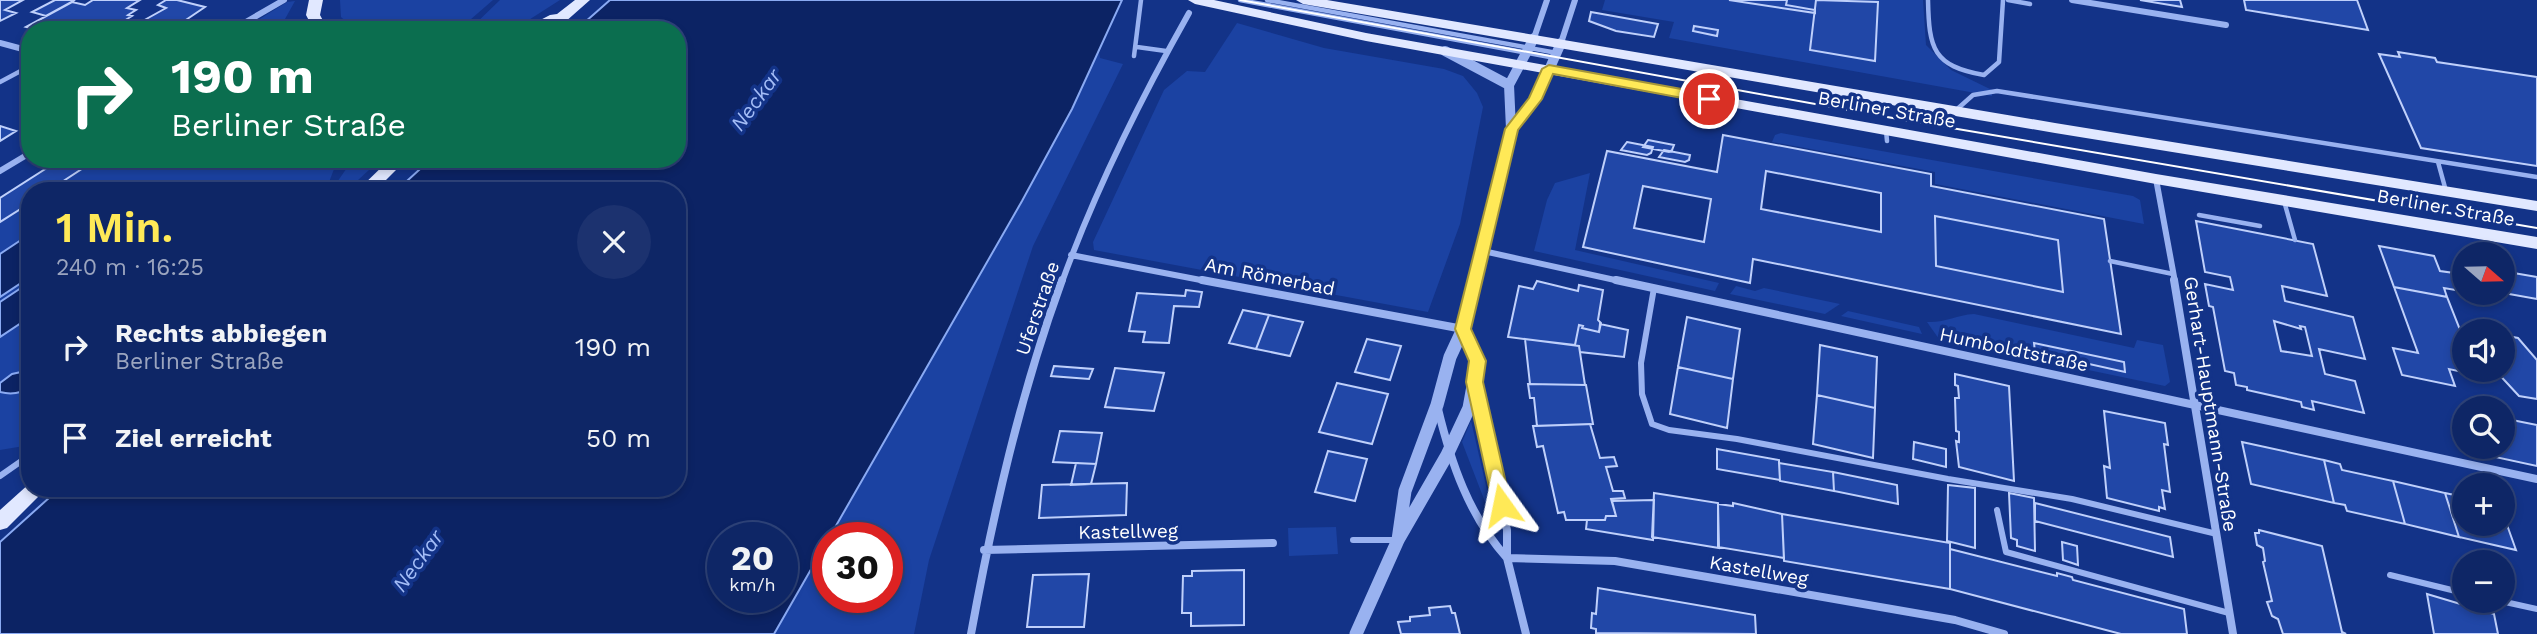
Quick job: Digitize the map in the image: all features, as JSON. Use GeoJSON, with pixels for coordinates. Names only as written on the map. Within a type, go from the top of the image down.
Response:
{"type":"FeatureCollection","features":[{"type":"Feature","properties":{"kind":"main road"},"geometry":{"type":"LineString","coordinates":[[316,0],[313,15],[316,21]]}},
{"type":"Feature","properties":{"kind":"main road"},"geometry":{"type":"LineString","coordinates":[[558,21],[583,0]]}},
{"type":"Feature","properties":{"kind":"main road","name":"Berliner Straße"},"geometry":{"type":"LineString","coordinates":[[1303,0],[1555,56],[1955,111],[2537,206]]}},
{"type":"Feature","properties":{"kind":"main road","name":"Berliner Straße"},"geometry":{"type":"LineString","coordinates":[[1192,6],[1236,4],[1366,37],[1444,51],[1528,51],[1887,136],[2537,243]]}},
{"type":"Feature","properties":{"kind":"main road"},"geometry":{"type":"LineString","coordinates":[[548,21],[568,12]]}},
{"type":"Feature","properties":{"kind":"main road"},"geometry":{"type":"LineString","coordinates":[[375,182],[390,168]]}},
{"type":"Feature","properties":{"kind":"main road"},"geometry":{"type":"LineString","coordinates":[[0,522],[27,497]]}},
{"type":"Feature","properties":{"kind":"street"},"geometry":{"type":"LineString","coordinates":[[248,21],[284,0]]}},
{"type":"Feature","properties":{"kind":"street"},"geometry":{"type":"LineString","coordinates":[[1398,540],[1405,491],[1437,405],[1450,357],[1463,329],[1483,251],[1511,129],[1509,85],[1528,51],[1547,0]]}},
{"type":"Feature","properties":{"kind":"street"},"geometry":{"type":"LineString","coordinates":[[1511,129],[1536,99],[1575,0]]}},
{"type":"Feature","properties":{"kind":"street"},"geometry":{"type":"LineString","coordinates":[[2073,0],[2226,25]]}},
{"type":"Feature","properties":{"kind":"street","name":"Uferstraße"},"geometry":{"type":"LineString","coordinates":[[971,634],[985,550],[1015,427],[1071,255],[1109,164],[1192,6]]}},
{"type":"Feature","properties":{"kind":"street"},"geometry":{"type":"LineString","coordinates":[[0,43],[21,49]]}},
{"type":"Feature","properties":{"kind":"street"},"geometry":{"type":"LineString","coordinates":[[1444,51],[1509,85]]}},
{"type":"Feature","properties":{"kind":"street"},"geometry":{"type":"LineString","coordinates":[[0,171],[21,158]]}},
{"type":"Feature","properties":{"kind":"street","name":"Gerhart-Hauptmann-Straße"},"geometry":{"type":"LineString","coordinates":[[2156,179],[2197,406],[2233,634]]}},
{"type":"Feature","properties":{"kind":"street","name":"Humboldtstraße"},"geometry":{"type":"LineString","coordinates":[[1483,251],[2537,479]]}},
{"type":"Feature","properties":{"kind":"street","name":"Am Römerbad"},"geometry":{"type":"LineString","coordinates":[[1071,255],[1463,329]]}},
{"type":"Feature","properties":{"kind":"street"},"geometry":{"type":"LineString","coordinates":[[1356,634],[1398,540],[1449,452],[1475,382],[1478,361],[1463,329]]}},
{"type":"Feature","properties":{"kind":"street"},"geometry":{"type":"LineString","coordinates":[[1475,382],[1507,530],[1507,558],[1525,634]]}},
{"type":"Feature","properties":{"kind":"street"},"geometry":{"type":"LineString","coordinates":[[1437,405],[1451,462],[1488,537],[1507,558]]}},
{"type":"Feature","properties":{"kind":"street","name":"Kastellweg"},"geometry":{"type":"LineString","coordinates":[[985,550],[1273,543]]}},
{"type":"Feature","properties":{"kind":"street","name":"Kastellweg"},"geometry":{"type":"LineString","coordinates":[[1507,558],[1536,559],[1542,556],[1615,561],[1955,620],[2004,634]]}},
{"type":"Feature","properties":{"kind":"lane"},"geometry":{"type":"LineString","coordinates":[[1134,56],[1141,0]]}},
{"type":"Feature","properties":{"kind":"lane"},"geometry":{"type":"LineString","coordinates":[[1267,0],[1528,51]]}},
{"type":"Feature","properties":{"kind":"lane"},"geometry":{"type":"LineString","coordinates":[[1928,0],[1930,43],[1939,60],[1962,72],[1984,75],[1998,62],[2006,0],[2030,4]]}},
{"type":"Feature","properties":{"kind":"lane"},"geometry":{"type":"LineString","coordinates":[[1236,4],[1528,51]]}},
{"type":"Feature","properties":{"kind":"lane"},"geometry":{"type":"LineString","coordinates":[[1137,47],[1166,51]]}},
{"type":"Feature","properties":{"kind":"lane"},"geometry":{"type":"LineString","coordinates":[[0,82],[21,71]]}},
{"type":"Feature","properties":{"kind":"lane"},"geometry":{"type":"LineString","coordinates":[[1955,111],[1973,96],[1997,91],[2537,177]]}},
{"type":"Feature","properties":{"kind":"lane"},"geometry":{"type":"LineString","coordinates":[[2438,162],[2446,191]]}},
{"type":"Feature","properties":{"kind":"lane"},"geometry":{"type":"LineString","coordinates":[[2284,201],[2295,240]]}},
{"type":"Feature","properties":{"kind":"lane"},"geometry":{"type":"LineString","coordinates":[[2199,215],[2260,226]]}},
{"type":"Feature","properties":{"kind":"lane"},"geometry":{"type":"LineString","coordinates":[[2110,261],[2173,274]]}},
{"type":"Feature","properties":{"kind":"lane"},"geometry":{"type":"LineString","coordinates":[[1654,288],[1641,363],[1642,394],[1651,424],[1670,430],[1777,446],[1948,479],[2072,499],[2217,534]]}},
{"type":"Feature","properties":{"kind":"lane"},"geometry":{"type":"LineString","coordinates":[[0,476],[21,461]]}},
{"type":"Feature","properties":{"kind":"lane"},"geometry":{"type":"LineString","coordinates":[[1997,510],[2006,552],[2229,613]]}},
{"type":"Feature","properties":{"kind":"lane"},"geometry":{"type":"LineString","coordinates":[[1353,540],[1398,540]]}},
{"type":"Feature","properties":{"kind":"lane"},"geometry":{"type":"LineString","coordinates":[[2389,575],[2452,590]]}},
{"type":"Feature","properties":{"kind":"lane"},"geometry":{"type":"LineString","coordinates":[[2515,604],[2537,609]]}},
{"type":"Feature","properties":{"kind":"shaded area"},"geometry":{"type":"Polygon","coordinates":[[[340,0],[493,0],[469,21],[345,21],[341,17],[340,0]]]}},
{"type":"Feature","properties":{"kind":"shaded area"},"geometry":{"type":"Polygon","coordinates":[[[500,0],[560,0],[527,21],[478,21],[500,0]]]}},
{"type":"Feature","properties":{"kind":"shaded area"},"geometry":{"type":"Polygon","coordinates":[[[1605,0],[1923,0],[1926,45],[1951,70],[1992,90],[1992,96],[1669,38],[1674,22],[1602,10],[1605,0]]]}},
{"type":"Feature","properties":{"kind":"shaded area"},"geometry":{"type":"Polygon","coordinates":[[[295,1],[286,21],[256,21],[287,2],[295,1]]]}},
{"type":"Feature","properties":{"kind":"shaded area"},"geometry":{"type":"Polygon","coordinates":[[[1237,23],[1324,48],[1444,69],[1463,76],[1477,93],[1483,107],[1460,224],[1428,312],[1094,250],[1093,242],[1164,90],[1187,71],[1205,72],[1237,23]]]}},
{"type":"Feature","properties":{"kind":"shaded area"},"geometry":{"type":"Polygon","coordinates":[[[1099,52],[1100,58],[1123,64],[1033,246],[929,560],[914,634],[774,634],[786,613],[798,613],[798,593],[812,569],[812,613],[903,613],[903,522],[839,522],[1022,201],[1099,52]]]}},
{"type":"Feature","properties":{"kind":"shaded area"},"geometry":{"type":"Polygon","coordinates":[[[1781,133],[2133,196],[2140,200],[2144,224],[1935,184],[1935,172],[1772,142],[1775,135],[1781,133]]]}},
{"type":"Feature","properties":{"kind":"shaded area"},"geometry":{"type":"Polygon","coordinates":[[[47,168],[334,168],[329,182],[25,182],[47,168]]]}},
{"type":"Feature","properties":{"kind":"shaded area"},"geometry":{"type":"Polygon","coordinates":[[[347,168],[371,168],[356,182],[337,182],[347,168]]]}},
{"type":"Feature","properties":{"kind":"shaded area"},"geometry":{"type":"Polygon","coordinates":[[[1590,173],[1575,250],[1719,283],[1715,291],[1534,251],[1547,200],[1555,183],[1590,173]]]}},
{"type":"Feature","properties":{"kind":"shaded area"},"geometry":{"type":"Polygon","coordinates":[[[21,185],[21,446],[0,450],[0,198],[21,185]]]}},
{"type":"Feature","properties":{"kind":"shaded area"},"geometry":{"type":"Polygon","coordinates":[[[1935,216],[2058,240],[2063,292],[1936,266],[1935,216]]]}},
{"type":"Feature","properties":{"kind":"shaded area"},"geometry":{"type":"Polygon","coordinates":[[[1736,286],[1755,291],[1764,288],[1840,304],[1825,314],[1730,294],[1736,286]]]}},
{"type":"Feature","properties":{"kind":"shaded area"},"geometry":{"type":"Polygon","coordinates":[[[1848,311],[1919,327],[1922,334],[1841,316],[1848,311]]]}},
{"type":"Feature","properties":{"kind":"shaded area"},"geometry":{"type":"Polygon","coordinates":[[[1974,314],[2134,348],[2137,340],[2163,345],[2170,382],[2165,386],[1939,339],[1927,322],[1974,314]],[[2034,343],[2035,352],[2124,372],[2123,362],[2034,343]]]}},
{"type":"Feature","properties":{"kind":"shaded area"},"geometry":{"type":"Polygon","coordinates":[[[1471,421],[1497,533],[1462,442],[1471,421]]]}},
{"type":"Feature","properties":{"kind":"shaded area"},"geometry":{"type":"Polygon","coordinates":[[[1336,527],[1338,554],[1289,556],[1288,528],[1336,527]]]}},
{"type":"Feature","properties":{"kind":"water","name":"Neckar"},"geometry":{"type":"Polygon","coordinates":[[[610,0],[1122,0],[1072,109],[1022,201],[838,522],[812,522],[812,568],[798,592],[798,522],[707,522],[707,613],[786,613],[774,634],[0,634],[0,542],[50,497],[686,497],[686,182],[406,182],[421,168],[686,168],[686,21],[586,21],[610,0]]]}},
{"type":"Feature","properties":{"kind":"water"},"geometry":{"type":"Polygon","coordinates":[[[21,240],[21,283],[0,297],[0,254],[21,240]]]}},
{"type":"Feature","properties":{"kind":"water"},"geometry":{"type":"Polygon","coordinates":[[[21,288],[21,323],[0,337],[0,302],[21,288]]]}},
{"type":"Feature","properties":{"kind":"water"},"geometry":{"type":"Polygon","coordinates":[[[21,372],[21,392],[0,392],[0,383],[12,374],[21,372]]]}},
{"type":"Feature","properties":{"kind":"building"},"geometry":{"type":"Polygon","coordinates":[[[0,0],[23,0],[5,10],[16,13],[0,21],[0,0]]]}},
{"type":"Feature","properties":{"kind":"building"},"geometry":{"type":"Polygon","coordinates":[[[55,0],[75,0],[46,16],[32,12],[55,0]]]}},
{"type":"Feature","properties":{"kind":"building"},"geometry":{"type":"Polygon","coordinates":[[[93,0],[140,0],[127,8],[136,10],[124,21],[37,21],[72,2],[85,5],[93,0]]]}},
{"type":"Feature","properties":{"kind":"building"},"geometry":{"type":"Polygon","coordinates":[[[166,0],[177,0],[205,7],[184,21],[143,21],[166,8],[158,5],[166,0]]]}},
{"type":"Feature","properties":{"kind":"building"},"geometry":{"type":"Polygon","coordinates":[[[1729,0],[1787,0],[1786,5],[1815,10],[1815,13],[1729,0]]]}},
{"type":"Feature","properties":{"kind":"building"},"geometry":{"type":"Polygon","coordinates":[[[1816,0],[1878,2],[1875,61],[1810,50],[1816,0]]]}},
{"type":"Feature","properties":{"kind":"building"},"geometry":{"type":"Polygon","coordinates":[[[2140,0],[2180,0],[2182,7],[2140,0]]]}},
{"type":"Feature","properties":{"kind":"building"},"geometry":{"type":"Polygon","coordinates":[[[2244,0],[2357,0],[2368,30],[2246,10],[2244,0]]]}},
{"type":"Feature","properties":{"kind":"building"},"geometry":{"type":"Polygon","coordinates":[[[1591,12],[1658,24],[1654,37],[1616,31],[1589,21],[1591,12]]]}},
{"type":"Feature","properties":{"kind":"building"},"geometry":{"type":"Polygon","coordinates":[[[1694,26],[1718,30],[1717,36],[1693,31],[1694,26]]]}},
{"type":"Feature","properties":{"kind":"building"},"geometry":{"type":"Polygon","coordinates":[[[2398,52],[2435,58],[2437,62],[2537,77],[2537,166],[2421,148],[2379,54],[2400,57],[2398,52]]]}},
{"type":"Feature","properties":{"kind":"building"},"geometry":{"type":"Polygon","coordinates":[[[0,126],[16,131],[0,141],[0,126]]]}},
{"type":"Feature","properties":{"kind":"building"},"geometry":{"type":"Polygon","coordinates":[[[1723,135],[1931,174],[1931,186],[2104,219],[2121,334],[1753,259],[1750,283],[1583,247],[1607,151],[1717,172],[1723,135]],[[1766,171],[1761,209],[1881,232],[1881,193],[1766,171]],[[1643,186],[1634,228],[1704,242],[1711,199],[1643,186]],[[1935,216],[1936,266],[2063,292],[2058,240],[1935,216]]]}},
{"type":"Feature","properties":{"kind":"building"},"geometry":{"type":"Polygon","coordinates":[[[1648,140],[1674,145],[1669,152],[1643,147],[1648,140]]]}},
{"type":"Feature","properties":{"kind":"building"},"geometry":{"type":"Polygon","coordinates":[[[1627,142],[1653,147],[1647,155],[1621,150],[1627,142]]]}},
{"type":"Feature","properties":{"kind":"building"},"geometry":{"type":"Polygon","coordinates":[[[1664,150],[1690,155],[1689,160],[1685,162],[1659,157],[1664,150]]]}},
{"type":"Feature","properties":{"kind":"building"},"geometry":{"type":"Polygon","coordinates":[[[47,168],[83,168],[62,182],[25,182],[47,168]]]}},
{"type":"Feature","properties":{"kind":"building"},"geometry":{"type":"Polygon","coordinates":[[[21,185],[21,209],[0,222],[0,198],[21,185]]]}},
{"type":"Feature","properties":{"kind":"building"},"geometry":{"type":"Polygon","coordinates":[[[2196,221],[2313,244],[2327,296],[2282,286],[2285,301],[2353,317],[2365,359],[2319,349],[2325,374],[2355,381],[2364,413],[2312,401],[2314,410],[2302,407],[2301,402],[2236,385],[2234,373],[2225,371],[2213,307],[2209,306],[2205,284],[2233,290],[2230,277],[2205,272],[2196,221]],[[2274,321],[2281,351],[2312,356],[2305,327],[2300,326],[2301,329],[2274,321]]]}},
{"type":"Feature","properties":{"kind":"building"},"geometry":{"type":"Polygon","coordinates":[[[2379,246],[2434,256],[2440,271],[2452,273],[2452,289],[2444,288],[2447,297],[2394,287],[2379,246]]]}},
{"type":"Feature","properties":{"kind":"building"},"geometry":{"type":"Polygon","coordinates":[[[2515,273],[2537,277],[2537,299],[2515,295],[2515,273]]]}},
{"type":"Feature","properties":{"kind":"building"},"geometry":{"type":"Polygon","coordinates":[[[1537,281],[1578,291],[1579,285],[1603,290],[1598,320],[1601,323],[1599,332],[1579,325],[1575,345],[1508,337],[1519,286],[1533,289],[1537,281]]]}},
{"type":"Feature","properties":{"kind":"building"},"geometry":{"type":"Polygon","coordinates":[[[2394,287],[2447,297],[2456,319],[2452,319],[2452,370],[2449,369],[2455,386],[2402,375],[2393,348],[2418,353],[2394,287]]]}},
{"type":"Feature","properties":{"kind":"building"},"geometry":{"type":"Polygon","coordinates":[[[1186,290],[1202,292],[1199,307],[1174,306],[1169,343],[1143,342],[1145,332],[1129,331],[1137,293],[1185,296],[1186,290]]]}},
{"type":"Feature","properties":{"kind":"building"},"geometry":{"type":"Polygon","coordinates":[[[1243,310],[1269,315],[1256,349],[1229,343],[1243,310]]]}},
{"type":"Feature","properties":{"kind":"building"},"geometry":{"type":"Polygon","coordinates":[[[1269,315],[1303,322],[1290,356],[1256,349],[1269,315]]]}},
{"type":"Feature","properties":{"kind":"building"},"geometry":{"type":"Polygon","coordinates":[[[1687,317],[1740,329],[1733,379],[1678,367],[1687,317]]]}},
{"type":"Feature","properties":{"kind":"building"},"geometry":{"type":"Polygon","coordinates":[[[1600,324],[1628,330],[1624,357],[1580,352],[1579,346],[1575,345],[1579,325],[1599,332],[1600,324]]]}},
{"type":"Feature","properties":{"kind":"building"},"geometry":{"type":"Polygon","coordinates":[[[2515,337],[2537,360],[2537,399],[2519,396],[2506,382],[2515,382],[2515,337]]]}},
{"type":"Feature","properties":{"kind":"building"},"geometry":{"type":"Polygon","coordinates":[[[1367,339],[1401,346],[1390,380],[1355,372],[1367,339]]]}},
{"type":"Feature","properties":{"kind":"building"},"geometry":{"type":"Polygon","coordinates":[[[1525,339],[1579,346],[1585,385],[1530,384],[1525,339]]]}},
{"type":"Feature","properties":{"kind":"building"},"geometry":{"type":"Polygon","coordinates":[[[2034,343],[2124,362],[2125,372],[2035,352],[2034,343]]]}},
{"type":"Feature","properties":{"kind":"building"},"geometry":{"type":"Polygon","coordinates":[[[1820,345],[1877,357],[1875,408],[1817,395],[1820,345]]]}},
{"type":"Feature","properties":{"kind":"building"},"geometry":{"type":"Polygon","coordinates":[[[1054,366],[1093,369],[1089,379],[1051,376],[1054,366]]]}},
{"type":"Feature","properties":{"kind":"building"},"geometry":{"type":"Polygon","coordinates":[[[1678,367],[1733,379],[1727,428],[1670,414],[1678,367]]]}},
{"type":"Feature","properties":{"kind":"building"},"geometry":{"type":"Polygon","coordinates":[[[1115,368],[1164,373],[1154,411],[1105,407],[1115,368]]]}},
{"type":"Feature","properties":{"kind":"building"},"geometry":{"type":"Polygon","coordinates":[[[1955,374],[2009,386],[2014,481],[1959,467],[1955,398],[1959,398],[1955,374]]]}},
{"type":"Feature","properties":{"kind":"building"},"geometry":{"type":"Polygon","coordinates":[[[1337,383],[1388,394],[1372,444],[1319,432],[1337,383]]]}},
{"type":"Feature","properties":{"kind":"building"},"geometry":{"type":"Polygon","coordinates":[[[1528,384],[1586,385],[1593,424],[1537,426],[1534,398],[1530,398],[1528,384]]]}},
{"type":"Feature","properties":{"kind":"building"},"geometry":{"type":"Polygon","coordinates":[[[1817,395],[1875,408],[1873,458],[1813,444],[1817,395]]]}},
{"type":"Feature","properties":{"kind":"building"},"geometry":{"type":"Polygon","coordinates":[[[2104,411],[2165,423],[2168,445],[2164,444],[2170,492],[2162,490],[2165,509],[2159,507],[2159,511],[2107,498],[2104,466],[2110,468],[2104,411]]]}},
{"type":"Feature","properties":{"kind":"building"},"geometry":{"type":"Polygon","coordinates":[[[2515,421],[2537,425],[2537,466],[2504,459],[2515,459],[2515,421]]]}},
{"type":"Feature","properties":{"kind":"building"},"geometry":{"type":"Polygon","coordinates":[[[1590,424],[1600,458],[1614,457],[1617,466],[1606,467],[1613,491],[1623,491],[1625,498],[1611,499],[1616,516],[1606,516],[1605,520],[1566,520],[1564,512],[1558,513],[1543,446],[1537,447],[1533,426],[1590,424]]]}},
{"type":"Feature","properties":{"kind":"building"},"geometry":{"type":"Polygon","coordinates":[[[1060,431],[1102,433],[1096,464],[1053,462],[1060,431]]]}},
{"type":"Feature","properties":{"kind":"building"},"geometry":{"type":"Polygon","coordinates":[[[1914,442],[1946,449],[1946,467],[1913,459],[1914,442]]]}},
{"type":"Feature","properties":{"kind":"building"},"geometry":{"type":"Polygon","coordinates":[[[2242,442],[2324,460],[2334,503],[2251,484],[2242,442]]]}},
{"type":"Feature","properties":{"kind":"building"},"geometry":{"type":"Polygon","coordinates":[[[1717,449],[1779,460],[1780,480],[1717,469],[1717,449]]]}},
{"type":"Feature","properties":{"kind":"building"},"geometry":{"type":"Polygon","coordinates":[[[1328,451],[1367,459],[1355,501],[1315,492],[1328,451]]]}},
{"type":"Feature","properties":{"kind":"building"},"geometry":{"type":"Polygon","coordinates":[[[2324,460],[2340,464],[2342,470],[2393,481],[2405,524],[2347,511],[2345,505],[2334,503],[2324,460]]]}},
{"type":"Feature","properties":{"kind":"building"},"geometry":{"type":"Polygon","coordinates":[[[1076,463],[1096,464],[1091,484],[1071,485],[1076,463]]]}},
{"type":"Feature","properties":{"kind":"building"},"geometry":{"type":"Polygon","coordinates":[[[1779,463],[1833,472],[1834,491],[1780,481],[1779,463]]]}},
{"type":"Feature","properties":{"kind":"building"},"geometry":{"type":"Polygon","coordinates":[[[1833,472],[1897,485],[1898,504],[1834,491],[1833,472]]]}},
{"type":"Feature","properties":{"kind":"building"},"geometry":{"type":"Polygon","coordinates":[[[2393,481],[2445,493],[2452,515],[2452,535],[2405,524],[2393,481]]]}},
{"type":"Feature","properties":{"kind":"building"},"geometry":{"type":"Polygon","coordinates":[[[1127,483],[1126,515],[1039,518],[1042,485],[1127,483]]]}},
{"type":"Feature","properties":{"kind":"building"},"geometry":{"type":"Polygon","coordinates":[[[1948,485],[1975,488],[1975,548],[1947,541],[1948,485]]]}},
{"type":"Feature","properties":{"kind":"building"},"geometry":{"type":"Polygon","coordinates":[[[1654,493],[1718,503],[1719,548],[1652,537],[1654,493]]]}},
{"type":"Feature","properties":{"kind":"building"},"geometry":{"type":"Polygon","coordinates":[[[2009,493],[2034,498],[2035,551],[2017,546],[2017,540],[2011,538],[2009,493]]]}},
{"type":"Feature","properties":{"kind":"building"},"geometry":{"type":"Polygon","coordinates":[[[2445,493],[2452,494],[2452,515],[2445,493]]]}},
{"type":"Feature","properties":{"kind":"building"},"geometry":{"type":"Polygon","coordinates":[[[1654,500],[1653,540],[1586,529],[1587,520],[1605,520],[1606,516],[1616,516],[1612,501],[1654,500]]]}},
{"type":"Feature","properties":{"kind":"building"},"geometry":{"type":"Polygon","coordinates":[[[1733,503],[1782,514],[1784,558],[1718,547],[1718,504],[1733,506],[1733,503]]]}},
{"type":"Feature","properties":{"kind":"building"},"geometry":{"type":"Polygon","coordinates":[[[2035,503],[2170,537],[2173,557],[2035,521],[2035,503]]]}},
{"type":"Feature","properties":{"kind":"building"},"geometry":{"type":"Polygon","coordinates":[[[1782,514],[1950,543],[1950,589],[1784,561],[1782,514]]]}},
{"type":"Feature","properties":{"kind":"building"},"geometry":{"type":"Polygon","coordinates":[[[2259,530],[2322,546],[2342,632],[2346,634],[2283,634],[2278,619],[2272,616],[2267,602],[2272,601],[2263,562],[2263,548],[2257,545],[2255,533],[2259,533],[2259,530]]]}},
{"type":"Feature","properties":{"kind":"building"},"geometry":{"type":"Polygon","coordinates":[[[2511,536],[2516,550],[2459,537],[2511,536]]]}},
{"type":"Feature","properties":{"kind":"building"},"geometry":{"type":"Polygon","coordinates":[[[2062,542],[2077,546],[2078,565],[2063,560],[2062,542]]]}},
{"type":"Feature","properties":{"kind":"building"},"geometry":{"type":"Polygon","coordinates":[[[1950,549],[2057,576],[2057,573],[2072,577],[2073,580],[2184,609],[2187,634],[2121,634],[1950,589],[1950,549]]]}},
{"type":"Feature","properties":{"kind":"building"},"geometry":{"type":"Polygon","coordinates":[[[1244,570],[1244,625],[1191,626],[1191,613],[1182,613],[1183,576],[1192,576],[1192,571],[1244,570]]]}},
{"type":"Feature","properties":{"kind":"building"},"geometry":{"type":"Polygon","coordinates":[[[1089,574],[1084,627],[1027,627],[1033,575],[1089,574]]]}},
{"type":"Feature","properties":{"kind":"building"},"geometry":{"type":"Polygon","coordinates":[[[1598,588],[1755,615],[1756,634],[1596,633],[1596,629],[1591,628],[1592,613],[1596,614],[1598,588]]]}},
{"type":"Feature","properties":{"kind":"building"},"geometry":{"type":"Polygon","coordinates":[[[2427,594],[2452,601],[2452,613],[2494,614],[2498,634],[2434,634],[2427,594]]]}},
{"type":"Feature","properties":{"kind":"building"},"geometry":{"type":"Polygon","coordinates":[[[1450,606],[1452,613],[1455,613],[1460,634],[1401,634],[1398,622],[1410,621],[1410,617],[1430,615],[1429,608],[1450,606]]]}},
{"type":"Feature","properties":{"kind":"tram line"},"geometry":{"type":"LineString","coordinates":[[1240,0],[1887,117],[2537,228]]}},
{"type":"Feature","properties":{"kind":"route"},"geometry":{"type":"LineString","coordinates":[[1502,505],[1475,382],[1478,361],[1463,329],[1511,129],[1536,99],[1549,69],[1709,99]]}}]}
